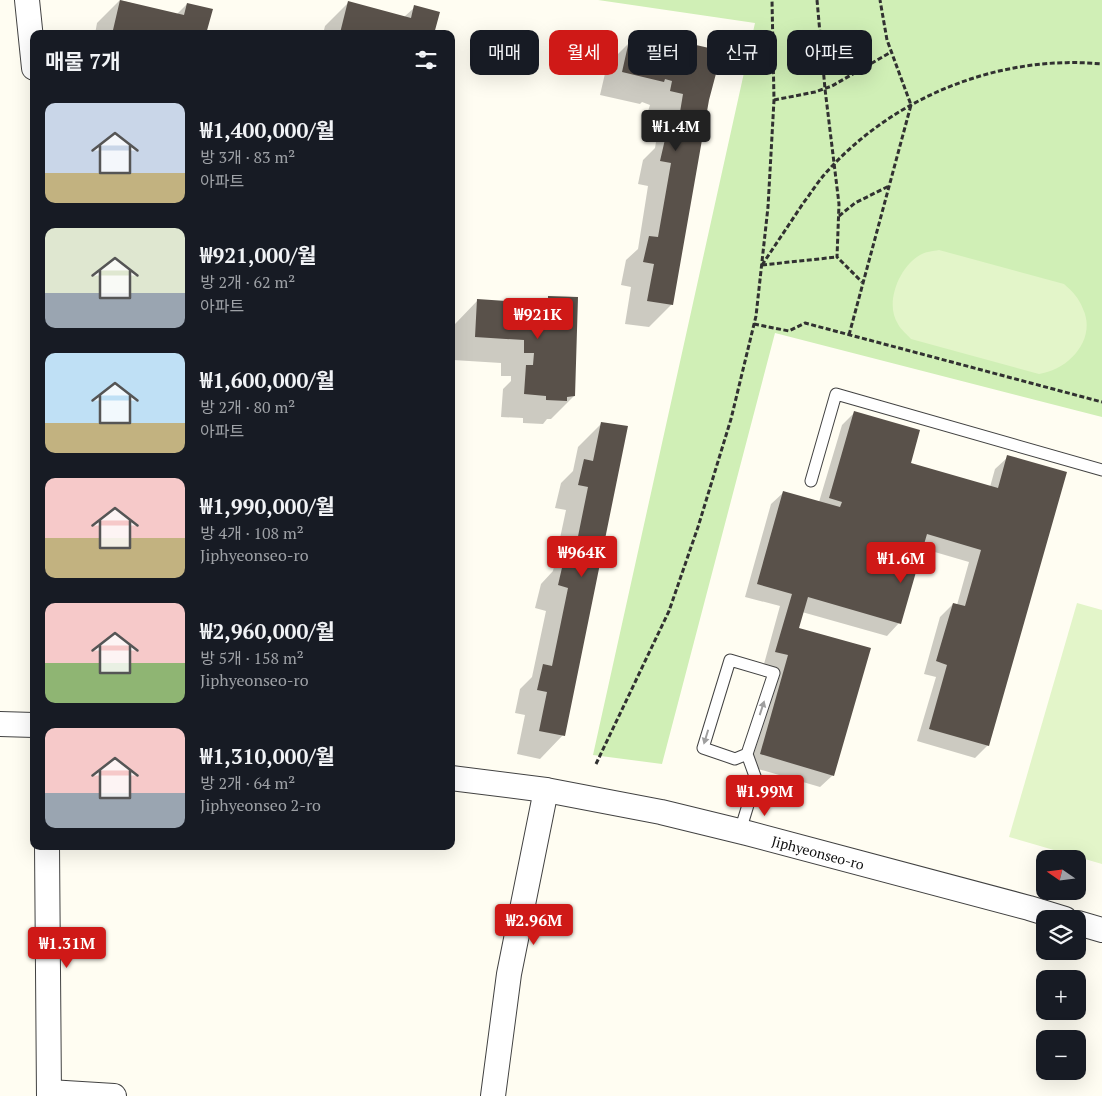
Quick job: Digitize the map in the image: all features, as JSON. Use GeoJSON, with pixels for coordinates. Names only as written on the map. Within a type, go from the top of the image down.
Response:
{"type":"FeatureCollection","features":[{"type":"Feature","properties":{"kind":"street"},"geometry":{"type":"LineString","coordinates":[[28,0],[31,30]]}},
{"type":"Feature","properties":{"kind":"street"},"geometry":{"type":"LineString","coordinates":[[0,724],[30,725]]}},
{"type":"Feature","properties":{"kind":"street","name":"Jiphyeonseo-ro"},"geometry":{"type":"LineString","coordinates":[[455,779],[546,790],[661,812],[740,831],[1036,910]]}},
{"type":"Feature","properties":{"kind":"street"},"geometry":{"type":"LineString","coordinates":[[493,1096],[509,974],[546,790]]}},
{"type":"Feature","properties":{"kind":"street"},"geometry":{"type":"LineString","coordinates":[[47,850],[49,1094],[114,1096]]}},
{"type":"Feature","properties":{"kind":"street"},"geometry":{"type":"LineString","coordinates":[[1086,925],[1102,930]]}},
{"type":"Feature","properties":{"kind":"lane"},"geometry":{"type":"LineString","coordinates":[[811,481],[836,394],[1102,470]]}},
{"type":"Feature","properties":{"kind":"lane"},"geometry":{"type":"LineString","coordinates":[[740,831],[756,779],[747,754],[774,673],[730,660],[703,748],[735,758],[747,754]]}},
{"type":"Feature","properties":{"kind":"path"},"geometry":{"type":"LineString","coordinates":[[596,764],[669,611],[706,500],[730,419],[754,324],[768,207],[774,100],[772,0]]}},
{"type":"Feature","properties":{"kind":"path"},"geometry":{"type":"LineString","coordinates":[[817,0],[825,89],[839,204],[838,257],[863,283]]}},
{"type":"Feature","properties":{"kind":"path"},"geometry":{"type":"LineString","coordinates":[[849,334],[911,105],[891,52],[880,0]]}},
{"type":"Feature","properties":{"kind":"path"},"geometry":{"type":"LineString","coordinates":[[774,100],[825,89],[891,52]]}},
{"type":"Feature","properties":{"kind":"path"},"geometry":{"type":"LineString","coordinates":[[761,266],[824,175],[886,119],[928,95],[974,78],[1031,64],[1084,62],[1102,64]]}},
{"type":"Feature","properties":{"kind":"path"},"geometry":{"type":"LineString","coordinates":[[839,216],[855,203],[889,186]]}},
{"type":"Feature","properties":{"kind":"path"},"geometry":{"type":"LineString","coordinates":[[761,266],[838,257]]}},
{"type":"Feature","properties":{"kind":"path"},"geometry":{"type":"LineString","coordinates":[[754,324],[789,331],[805,323],[1102,402]]}},
{"type":"Feature","properties":{"kind":"green space"},"geometry":{"type":"Polygon","coordinates":[[[598,0],[1102,0],[1102,417],[775,333],[662,764],[593,755],[743,75],[777,75],[777,30],[753,30],[755,23],[598,0]]]}},
{"type":"Feature","properties":{"kind":"green space"},"geometry":{"type":"Polygon","coordinates":[[[939,250],[1064,284],[1079,301],[1086,320],[1086,331],[1078,351],[1070,360],[1060,366],[1039,374],[911,339],[899,326],[894,315],[893,306],[896,286],[906,267],[913,260],[924,253],[939,250]]]}},
{"type":"Feature","properties":{"kind":"green space"},"geometry":{"type":"Polygon","coordinates":[[[1077,603],[1102,610],[1102,864],[1086,859],[1086,850],[1054,850],[1009,837],[1077,603]]]}},
{"type":"Feature","properties":{"kind":"building"},"geometry":{"type":"Polygon","coordinates":[[[120,0],[184,15],[187,3],[213,9],[207,30],[113,30],[120,0]]]}},
{"type":"Feature","properties":{"kind":"building"},"geometry":{"type":"Polygon","coordinates":[[[348,1],[411,18],[414,5],[440,12],[435,30],[341,30],[348,1]]]}},
{"type":"Feature","properties":{"kind":"building"},"geometry":{"type":"Polygon","coordinates":[[[628,45],[628,73],[622,72],[628,45]]]}},
{"type":"Feature","properties":{"kind":"building"},"geometry":{"type":"Polygon","coordinates":[[[697,45],[707,48],[707,75],[716,75],[709,100],[673,305],[647,301],[654,264],[643,262],[649,236],[658,237],[671,163],[660,161],[666,135],[676,136],[683,94],[670,91],[672,81],[665,79],[664,82],[635,75],[697,75],[697,45]]]}},
{"type":"Feature","properties":{"kind":"building"},"geometry":{"type":"Polygon","coordinates":[[[548,296],[578,297],[575,396],[567,397],[567,401],[546,400],[546,396],[524,394],[526,365],[533,365],[534,353],[524,353],[524,340],[475,337],[477,299],[548,304],[548,296]]]}},
{"type":"Feature","properties":{"kind":"building"},"geometry":{"type":"Polygon","coordinates":[[[854,411],[920,430],[911,463],[998,488],[1007,455],[1067,472],[989,746],[929,729],[947,665],[936,661],[953,603],[965,606],[981,550],[927,534],[901,624],[808,597],[799,628],[871,648],[834,776],[760,754],[788,655],[775,652],[792,594],[757,584],[783,491],[840,507],[842,502],[829,498],[854,411]]]}},
{"type":"Feature","properties":{"kind":"building"},"geometry":{"type":"Polygon","coordinates":[[[601,422],[628,426],[565,736],[539,731],[547,692],[537,690],[543,664],[552,666],[568,588],[558,585],[564,559],[573,561],[588,487],[578,485],[584,459],[593,461],[601,422]]]}}]}
